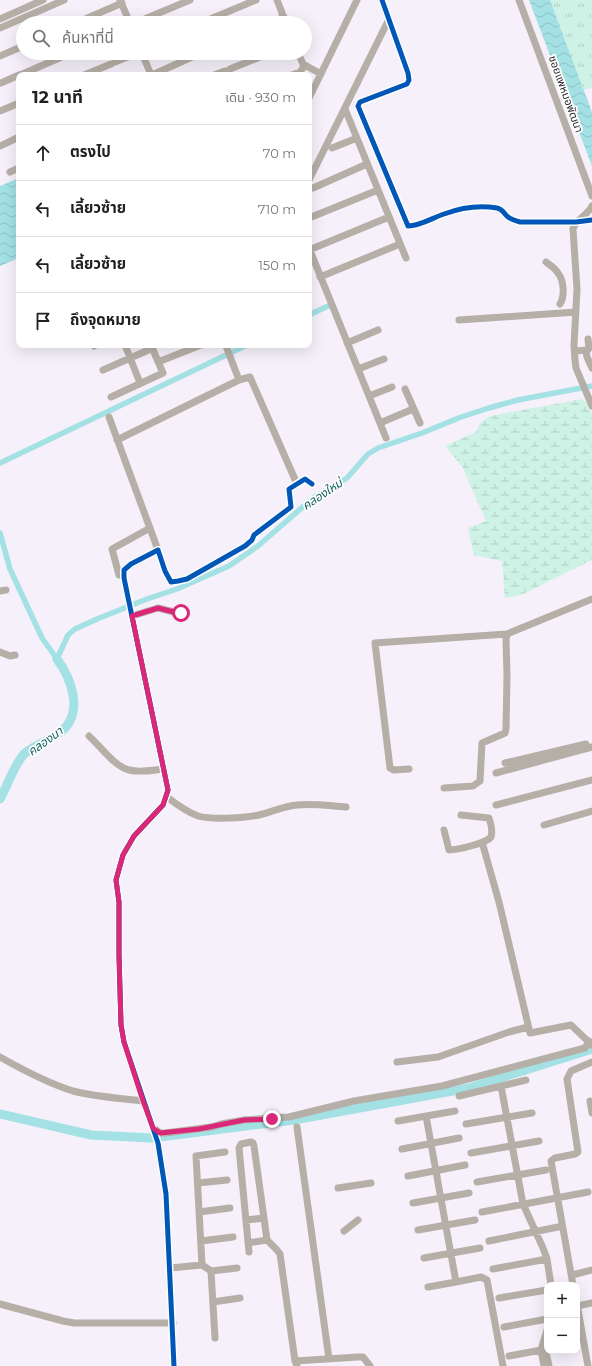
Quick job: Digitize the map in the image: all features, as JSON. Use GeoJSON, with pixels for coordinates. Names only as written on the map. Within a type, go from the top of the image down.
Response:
{"type":"FeatureCollection","features":[{"type":"Feature","properties":{"kind":"street"},"geometry":{"type":"LineString","coordinates":[[0,18],[43,0]]}},
{"type":"Feature","properties":{"kind":"street"},"geometry":{"type":"LineString","coordinates":[[27,16],[64,0]]}},
{"type":"Feature","properties":{"kind":"street"},"geometry":{"type":"LineString","coordinates":[[152,16],[190,0]]}},
{"type":"Feature","properties":{"kind":"street"},"geometry":{"type":"LineString","coordinates":[[218,16],[256,0]]}},
{"type":"Feature","properties":{"kind":"street"},"geometry":{"type":"LineString","coordinates":[[278,0],[284,16]]}},
{"type":"Feature","properties":{"kind":"street"},"geometry":{"type":"LineString","coordinates":[[312,91],[357,0]]}},
{"type":"Feature","properties":{"kind":"street"},"geometry":{"type":"LineString","coordinates":[[382,0],[408,73],[409,80],[407,84],[360,102],[358,106],[408,226],[414,226],[460,209],[485,207],[500,209],[507,216],[520,222],[576,222],[592,220]]}},
{"type":"Feature","properties":{"kind":"street","name":"ซอยแพหมอพัฒนา"},"geometry":{"type":"LineString","coordinates":[[519,0],[592,196]]}},
{"type":"Feature","properties":{"kind":"street"},"geometry":{"type":"LineString","coordinates":[[91,16],[121,2],[127,16]]}},
{"type":"Feature","properties":{"kind":"street"},"geometry":{"type":"LineString","coordinates":[[34,4],[37,12]]}},
{"type":"Feature","properties":{"kind":"street"},"geometry":{"type":"LineString","coordinates":[[312,174],[389,19]]}},
{"type":"Feature","properties":{"kind":"street"},"geometry":{"type":"LineString","coordinates":[[0,27],[16,21]]}},
{"type":"Feature","properties":{"kind":"street"},"geometry":{"type":"LineString","coordinates":[[0,56],[16,49]]}},
{"type":"Feature","properties":{"kind":"street"},"geometry":{"type":"LineString","coordinates":[[26,72],[54,60]]}},
{"type":"Feature","properties":{"kind":"street"},"geometry":{"type":"LineString","coordinates":[[91,72],[120,60]]}},
{"type":"Feature","properties":{"kind":"street"},"geometry":{"type":"LineString","coordinates":[[145,60],[150,72]]}},
{"type":"Feature","properties":{"kind":"street"},"geometry":{"type":"LineString","coordinates":[[158,72],[186,60]]}},
{"type":"Feature","properties":{"kind":"street"},"geometry":{"type":"LineString","coordinates":[[222,72],[252,60]]}},
{"type":"Feature","properties":{"kind":"street"},"geometry":{"type":"LineString","coordinates":[[301,60],[303,64],[320,74]]}},
{"type":"Feature","properties":{"kind":"street"},"geometry":{"type":"LineString","coordinates":[[300,72],[305,65]]}},
{"type":"Feature","properties":{"kind":"street"},"geometry":{"type":"LineString","coordinates":[[1,83],[16,76]]}},
{"type":"Feature","properties":{"kind":"street"},"geometry":{"type":"LineString","coordinates":[[0,111],[16,104]]}},
{"type":"Feature","properties":{"kind":"street"},"geometry":{"type":"LineString","coordinates":[[345,109],[406,258]]}},
{"type":"Feature","properties":{"kind":"street"},"geometry":{"type":"LineString","coordinates":[[0,146],[16,138]]}},
{"type":"Feature","properties":{"kind":"street"},"geometry":{"type":"LineString","coordinates":[[332,148],[357,138]]}},
{"type":"Feature","properties":{"kind":"street"},"geometry":{"type":"LineString","coordinates":[[313,188],[367,164]]}},
{"type":"Feature","properties":{"kind":"street"},"geometry":{"type":"LineString","coordinates":[[10,172],[16,169]]}},
{"type":"Feature","properties":{"kind":"street"},"geometry":{"type":"LineString","coordinates":[[312,217],[378,190]]}},
{"type":"Feature","properties":{"kind":"street"},"geometry":{"type":"LineString","coordinates":[[592,206],[587,214],[576,222],[573,229],[577,289],[575,351],[576,368],[592,406]]}},
{"type":"Feature","properties":{"kind":"street"},"geometry":{"type":"LineString","coordinates":[[312,248],[389,217]]}},
{"type":"Feature","properties":{"kind":"street"},"geometry":{"type":"LineString","coordinates":[[320,276],[400,244]]}},
{"type":"Feature","properties":{"kind":"street"},"geometry":{"type":"LineString","coordinates":[[312,256],[386,438]]}},
{"type":"Feature","properties":{"kind":"street"},"geometry":{"type":"LineString","coordinates":[[546,262],[560,275],[564,294],[561,302],[577,302]]}},
{"type":"Feature","properties":{"kind":"street"},"geometry":{"type":"LineString","coordinates":[[459,320],[576,312]]}},
{"type":"Feature","properties":{"kind":"street"},"geometry":{"type":"LineString","coordinates":[[347,343],[378,330]]}},
{"type":"Feature","properties":{"kind":"street"},"geometry":{"type":"LineString","coordinates":[[588,339],[589,348],[586,351],[592,368]]}},
{"type":"Feature","properties":{"kind":"street"},"geometry":{"type":"LineString","coordinates":[[126,348],[140,383]]}},
{"type":"Feature","properties":{"kind":"street"},"geometry":{"type":"LineString","coordinates":[[103,370],[150,348]]}},
{"type":"Feature","properties":{"kind":"street"},"geometry":{"type":"LineString","coordinates":[[112,397],[163,373],[152,348]]}},
{"type":"Feature","properties":{"kind":"street"},"geometry":{"type":"LineString","coordinates":[[158,362],[193,348]]}},
{"type":"Feature","properties":{"kind":"street"},"geometry":{"type":"LineString","coordinates":[[227,348],[239,380]]}},
{"type":"Feature","properties":{"kind":"street"},"geometry":{"type":"LineString","coordinates":[[575,351],[586,351]]}},
{"type":"Feature","properties":{"kind":"street"},"geometry":{"type":"LineString","coordinates":[[358,369],[384,359]]}},
{"type":"Feature","properties":{"kind":"street"},"geometry":{"type":"LineString","coordinates":[[117,440],[250,376],[297,484]]}},
{"type":"Feature","properties":{"kind":"street"},"geometry":{"type":"LineString","coordinates":[[369,396],[392,387]]}},
{"type":"Feature","properties":{"kind":"street"},"geometry":{"type":"LineString","coordinates":[[405,390],[420,423]]}},
{"type":"Feature","properties":{"kind":"street"},"geometry":{"type":"LineString","coordinates":[[380,423],[413,409]]}},
{"type":"Feature","properties":{"kind":"street"},"geometry":{"type":"LineString","coordinates":[[109,416],[165,571],[171,582],[187,579],[245,546],[252,540],[254,535],[291,507],[289,491],[291,488],[305,479],[312,484]]}},
{"type":"Feature","properties":{"kind":"street"},"geometry":{"type":"LineString","coordinates":[[119,575],[112,549],[150,528]]}},
{"type":"Feature","properties":{"kind":"street"},"geometry":{"type":"LineString","coordinates":[[158,550],[131,564],[124,570],[124,578],[168,786],[165,801],[134,836],[123,855],[116,880],[119,902],[120,1017],[124,1042],[158,1143],[166,1194],[174,1366]]}},
{"type":"Feature","properties":{"kind":"street"},"geometry":{"type":"LineString","coordinates":[[409,769],[394,770],[390,768],[375,644],[507,634],[592,598]]}},
{"type":"Feature","properties":{"kind":"street"},"geometry":{"type":"LineString","coordinates":[[132,613],[158,608],[181,613]]}},
{"type":"Feature","properties":{"kind":"street"},"geometry":{"type":"LineString","coordinates":[[444,788],[473,786],[480,782],[482,743],[505,733],[507,634]]}},
{"type":"Feature","properties":{"kind":"street"},"geometry":{"type":"LineString","coordinates":[[0,652],[10,656],[15,655]]}},
{"type":"Feature","properties":{"kind":"street"},"geometry":{"type":"LineString","coordinates":[[89,736],[118,765],[128,770],[141,772],[164,769]]}},
{"type":"Feature","properties":{"kind":"street"},"geometry":{"type":"LineString","coordinates":[[505,763],[592,743]]}},
{"type":"Feature","properties":{"kind":"street"},"geometry":{"type":"LineString","coordinates":[[496,773],[592,747]]}},
{"type":"Feature","properties":{"kind":"street"},"geometry":{"type":"LineString","coordinates":[[496,805],[592,780]]}},
{"type":"Feature","properties":{"kind":"street"},"geometry":{"type":"LineString","coordinates":[[165,801],[174,803],[192,813],[206,817],[243,818],[285,807],[299,805],[346,807]]}},
{"type":"Feature","properties":{"kind":"street"},"geometry":{"type":"LineString","coordinates":[[544,825],[592,811]]}},
{"type":"Feature","properties":{"kind":"street"},"geometry":{"type":"LineString","coordinates":[[444,830],[449,850],[454,850],[488,840],[492,831],[489,818],[461,815]]}},
{"type":"Feature","properties":{"kind":"street"},"geometry":{"type":"LineString","coordinates":[[154,1129],[163,1134],[247,1120],[285,1118],[319,1111],[354,1101],[440,1087],[585,1048],[590,1043],[568,1025],[530,1033],[498,897],[482,842]]}},
{"type":"Feature","properties":{"kind":"street"},"geometry":{"type":"LineString","coordinates":[[397,1062],[438,1057],[503,1034],[528,1027]]}},
{"type":"Feature","properties":{"kind":"street"},"geometry":{"type":"LineString","coordinates":[[0,1057],[33,1075],[73,1091],[143,1101]]}},
{"type":"Feature","properties":{"kind":"street"},"geometry":{"type":"LineString","coordinates":[[573,1282],[551,1161],[555,1158],[577,1154],[578,1150],[567,1079],[571,1071],[592,1062]]}},
{"type":"Feature","properties":{"kind":"street"},"geometry":{"type":"LineString","coordinates":[[459,1096],[526,1080]]}},
{"type":"Feature","properties":{"kind":"street"},"geometry":{"type":"LineString","coordinates":[[501,1086],[523,1204],[547,1259],[551,1282]]}},
{"type":"Feature","properties":{"kind":"street"},"geometry":{"type":"LineString","coordinates":[[590,1101],[592,1113]]}},
{"type":"Feature","properties":{"kind":"street"},"geometry":{"type":"LineString","coordinates":[[398,1121],[454,1111]]}},
{"type":"Feature","properties":{"kind":"street"},"geometry":{"type":"LineString","coordinates":[[466,1124],[532,1113]]}},
{"type":"Feature","properties":{"kind":"street"},"geometry":{"type":"LineString","coordinates":[[426,1116],[456,1282]]}},
{"type":"Feature","properties":{"kind":"street"},"geometry":{"type":"LineString","coordinates":[[297,1127],[329,1359]]}},
{"type":"Feature","properties":{"kind":"street"},"geometry":{"type":"LineString","coordinates":[[402,1149],[459,1138]]}},
{"type":"Feature","properties":{"kind":"street"},"geometry":{"type":"LineString","coordinates":[[471,1153],[539,1141]]}},
{"type":"Feature","properties":{"kind":"street"},"geometry":{"type":"LineString","coordinates":[[249,1252],[239,1148],[241,1144],[251,1142],[254,1146],[267,1240],[278,1250],[280,1254],[296,1364],[329,1359],[363,1357],[370,1366]]}},
{"type":"Feature","properties":{"kind":"street"},"geometry":{"type":"LineString","coordinates":[[202,1265],[196,1156],[225,1152]]}},
{"type":"Feature","properties":{"kind":"street"},"geometry":{"type":"LineString","coordinates":[[408,1176],[465,1166]]}},
{"type":"Feature","properties":{"kind":"street"},"geometry":{"type":"LineString","coordinates":[[477,1182],[546,1170]]}},
{"type":"Feature","properties":{"kind":"street"},"geometry":{"type":"LineString","coordinates":[[198,1183],[227,1180]]}},
{"type":"Feature","properties":{"kind":"street"},"geometry":{"type":"LineString","coordinates":[[338,1188],[371,1183]]}},
{"type":"Feature","properties":{"kind":"street"},"geometry":{"type":"LineString","coordinates":[[482,1212],[588,1192]]}},
{"type":"Feature","properties":{"kind":"street"},"geometry":{"type":"LineString","coordinates":[[413,1203],[469,1193]]}},
{"type":"Feature","properties":{"kind":"street"},"geometry":{"type":"LineString","coordinates":[[200,1212],[230,1208]]}},
{"type":"Feature","properties":{"kind":"street"},"geometry":{"type":"LineString","coordinates":[[246,1220],[264,1218]]}},
{"type":"Feature","properties":{"kind":"street"},"geometry":{"type":"LineString","coordinates":[[344,1231],[358,1220]]}},
{"type":"Feature","properties":{"kind":"street"},"geometry":{"type":"LineString","coordinates":[[418,1230],[475,1220]]}},
{"type":"Feature","properties":{"kind":"street"},"geometry":{"type":"LineString","coordinates":[[489,1241],[558,1228]]}},
{"type":"Feature","properties":{"kind":"street"},"geometry":{"type":"LineString","coordinates":[[201,1241],[233,1237]]}},
{"type":"Feature","properties":{"kind":"street"},"geometry":{"type":"LineString","coordinates":[[248,1243],[267,1240]]}},
{"type":"Feature","properties":{"kind":"street"},"geometry":{"type":"LineString","coordinates":[[424,1258],[480,1248]]}},
{"type":"Feature","properties":{"kind":"street"},"geometry":{"type":"LineString","coordinates":[[493,1269],[547,1259]]}},
{"type":"Feature","properties":{"kind":"street"},"geometry":{"type":"LineString","coordinates":[[170,1268],[202,1265],[211,1271],[237,1268]]}},
{"type":"Feature","properties":{"kind":"street"},"geometry":{"type":"LineString","coordinates":[[572,1275],[592,1270]]}},
{"type":"Feature","properties":{"kind":"street"},"geometry":{"type":"LineString","coordinates":[[211,1271],[215,1338]]}},
{"type":"Feature","properties":{"kind":"street"},"geometry":{"type":"LineString","coordinates":[[428,1287],[481,1277],[486,1280],[503,1366]]}},
{"type":"Feature","properties":{"kind":"street"},"geometry":{"type":"LineString","coordinates":[[499,1298],[544,1290]]}},
{"type":"Feature","properties":{"kind":"street"},"geometry":{"type":"LineString","coordinates":[[213,1302],[240,1298]]}},
{"type":"Feature","properties":{"kind":"street"},"geometry":{"type":"LineString","coordinates":[[580,1305],[592,1303]]}},
{"type":"Feature","properties":{"kind":"street"},"geometry":{"type":"LineString","coordinates":[[0,1304],[74,1323],[173,1322]]}},
{"type":"Feature","properties":{"kind":"street"},"geometry":{"type":"LineString","coordinates":[[579,1318],[588,1366]]}},
{"type":"Feature","properties":{"kind":"street"},"geometry":{"type":"LineString","coordinates":[[504,1327],[544,1320]]}},
{"type":"Feature","properties":{"kind":"street"},"geometry":{"type":"LineString","coordinates":[[509,1356],[544,1348]]}},
{"type":"Feature","properties":{"kind":"street"},"geometry":{"type":"LineString","coordinates":[[544,1354],[544,1366]]}},
{"type":"Feature","properties":{"kind":"street"},"geometry":{"type":"LineString","coordinates":[[546,1354],[549,1366]]}},
{"type":"Feature","properties":{"kind":"green space"},"geometry":{"type":"Polygon","coordinates":[[[550,0],[592,0],[592,88],[584,90],[550,0]]]}},
{"type":"Feature","properties":{"kind":"green space"},"geometry":{"type":"Polygon","coordinates":[[[582,399],[589,405],[592,415],[592,560],[521,595],[505,598],[502,561],[474,555],[468,528],[486,521],[462,466],[445,446],[476,432],[480,423],[490,416],[582,399]]]}},
{"type":"Feature","properties":{"kind":"water"},"geometry":{"type":"Polygon","coordinates":[[[529,0],[550,0],[592,112],[592,166],[529,0]]]}},
{"type":"Feature","properties":{"kind":"water"},"geometry":{"type":"Polygon","coordinates":[[[16,179],[16,259],[0,266],[0,186],[16,179]]]}},
{"type":"Feature","properties":{"kind":"waterway"},"geometry":{"type":"LineString","coordinates":[[312,314],[328,306]]}},
{"type":"Feature","properties":{"kind":"waterway"},"geometry":{"type":"LineString","coordinates":[[0,463],[241,348]]}},
{"type":"Feature","properties":{"kind":"waterway","name":"คลองใหม่"},"geometry":{"type":"LineString","coordinates":[[0,533],[10,569],[42,638],[57,659],[68,635],[75,629],[147,599],[177,589],[229,566],[258,546],[313,498],[347,478],[368,454],[378,448],[489,408],[518,400],[592,386]]}},
{"type":"Feature","properties":{"kind":"waterway","name":"คลองนา"},"geometry":{"type":"LineString","coordinates":[[0,799],[14,769],[25,753],[62,731],[69,723],[74,705],[73,695],[71,685],[57,659]]}},
{"type":"Feature","properties":{"kind":"waterway"},"geometry":{"type":"LineString","coordinates":[[0,1114],[91,1135],[152,1138],[294,1120],[469,1088],[592,1049]]}},
{"type":"Feature","properties":{"kind":"cycle path"},"geometry":{"type":"LineString","coordinates":[[382,0],[408,73],[409,80],[407,84],[360,102],[358,106],[408,226],[422,223],[457,210],[477,207],[490,207],[502,210],[507,216],[520,222],[576,222],[592,220]]}},
{"type":"Feature","properties":{"kind":"cycle path"},"geometry":{"type":"LineString","coordinates":[[174,1366],[166,1194],[158,1143],[124,1042],[121,1025],[119,902],[116,880],[123,855],[134,836],[163,805],[168,790],[124,578],[124,570],[131,564],[158,550],[165,571],[171,582],[187,579],[245,546],[252,540],[254,535],[291,507],[289,489],[305,479],[312,484]]}},
{"type":"Feature","properties":{"kind":"route"},"geometry":{"type":"LineString","coordinates":[[181,613],[158,608],[132,616],[168,790],[163,805],[134,836],[123,855],[116,880],[119,902],[120,1017],[124,1042],[153,1128],[155,1128],[158,1132],[163,1134],[174,1133],[244,1120],[272,1119]]}}]}
